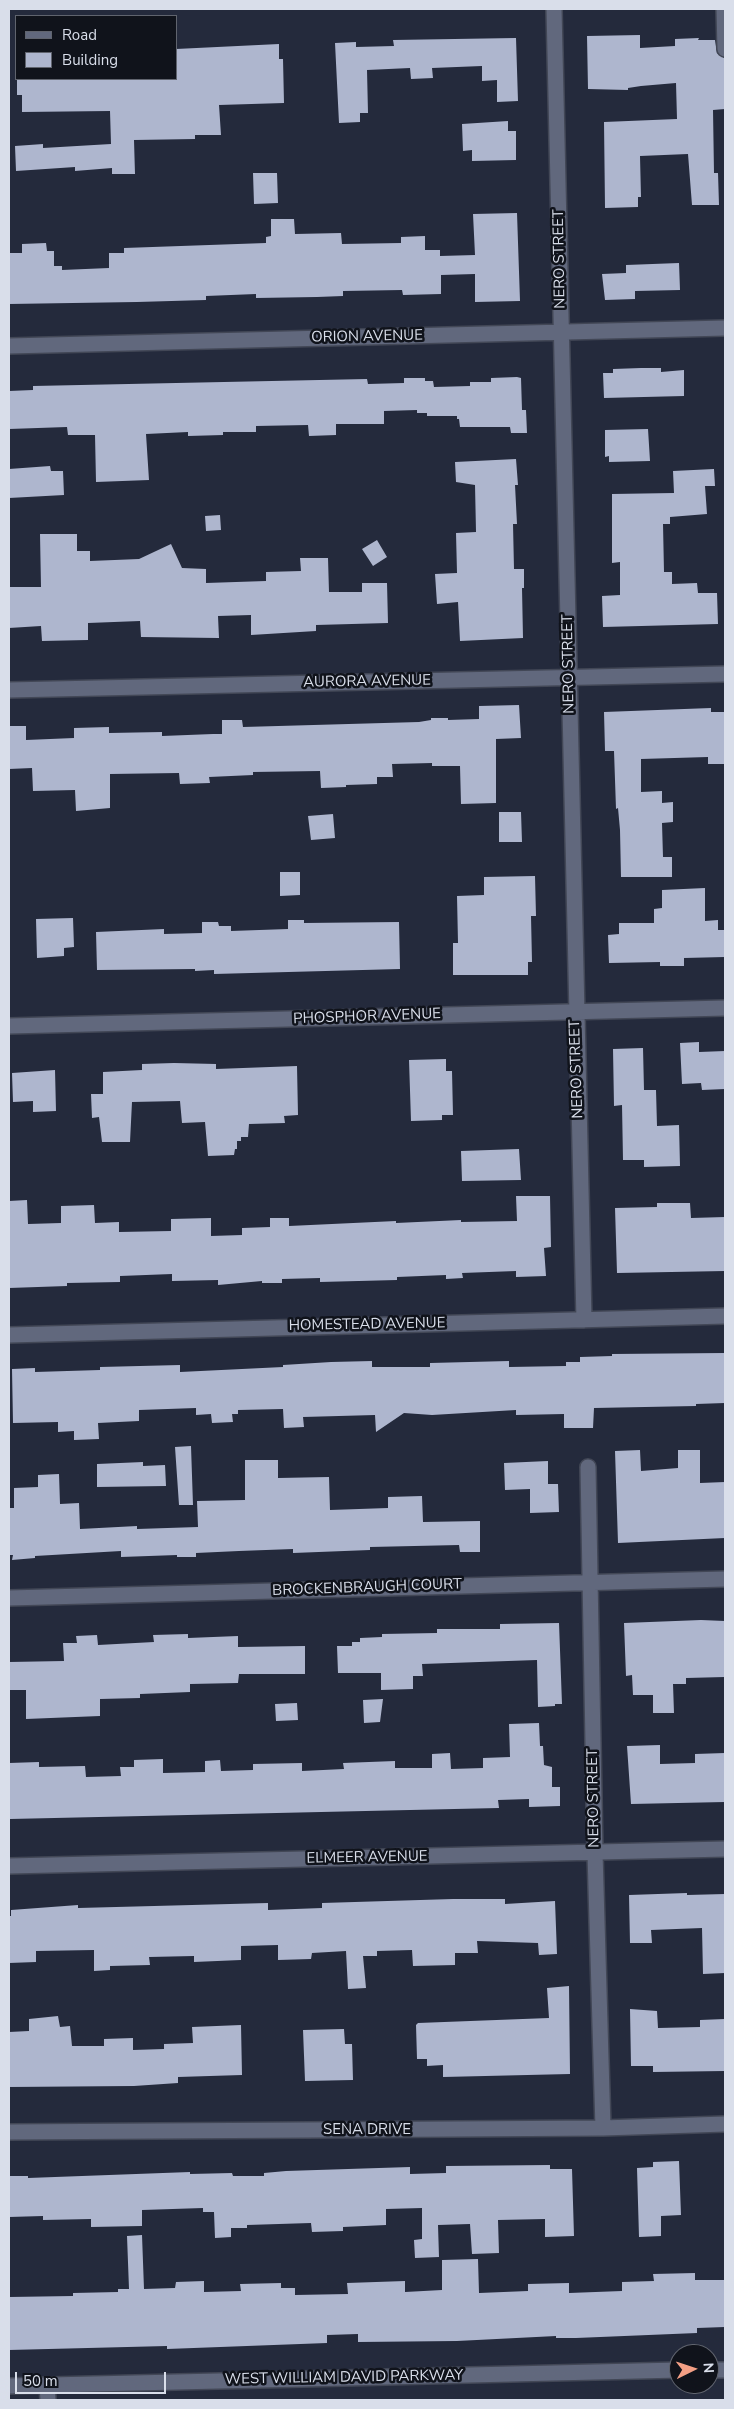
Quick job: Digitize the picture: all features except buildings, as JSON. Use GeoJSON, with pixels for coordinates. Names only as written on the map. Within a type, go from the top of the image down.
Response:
{"type":"FeatureCollection","features":[{"type":"Feature","properties":{"kind":"street","name":"NERO STREET"},"geometry":{"type":"LineString","coordinates":[[554,9],[584,1320]]}},
{"type":"Feature","properties":{"kind":"street"},"geometry":{"type":"LineString","coordinates":[[724,9],[725,49]]}},
{"type":"Feature","properties":{"kind":"street","name":"ORION AVENUE"},"geometry":{"type":"LineString","coordinates":[[9,346],[725,328]]}},
{"type":"Feature","properties":{"kind":"street","name":"AURORA AVENUE"},"geometry":{"type":"LineString","coordinates":[[9,690],[725,674]]}},
{"type":"Feature","properties":{"kind":"street","name":"PHOSPHOR AVENUE"},"geometry":{"type":"LineString","coordinates":[[9,1026],[725,1008]]}},
{"type":"Feature","properties":{"kind":"street","name":"HOMESTEAD AVENUE"},"geometry":{"type":"LineString","coordinates":[[9,1335],[725,1316]]}},
{"type":"Feature","properties":{"kind":"street","name":"NERO STREET"},"geometry":{"type":"LineString","coordinates":[[588,1467],[594,1853],[603,2128]]}},
{"type":"Feature","properties":{"kind":"street","name":"BROCKENBRAUGH COURT"},"geometry":{"type":"LineString","coordinates":[[9,1598],[725,1579]]}},
{"type":"Feature","properties":{"kind":"street","name":"ELMEER AVENUE"},"geometry":{"type":"LineString","coordinates":[[9,1866],[725,1849]]}},
{"type":"Feature","properties":{"kind":"street","name":"SENA DRIVE"},"geometry":{"type":"LineString","coordinates":[[9,2132],[603,2128],[725,2124]]}},
{"type":"Feature","properties":{"kind":"street","name":"WEST WILLIAM DAVID PARKWAY"},"geometry":{"type":"LineString","coordinates":[[9,2386],[669,2370]]}},
{"type":"Feature","properties":{"kind":"street"},"geometry":{"type":"LineString","coordinates":[[47,2385],[48,2400]]}}]}
